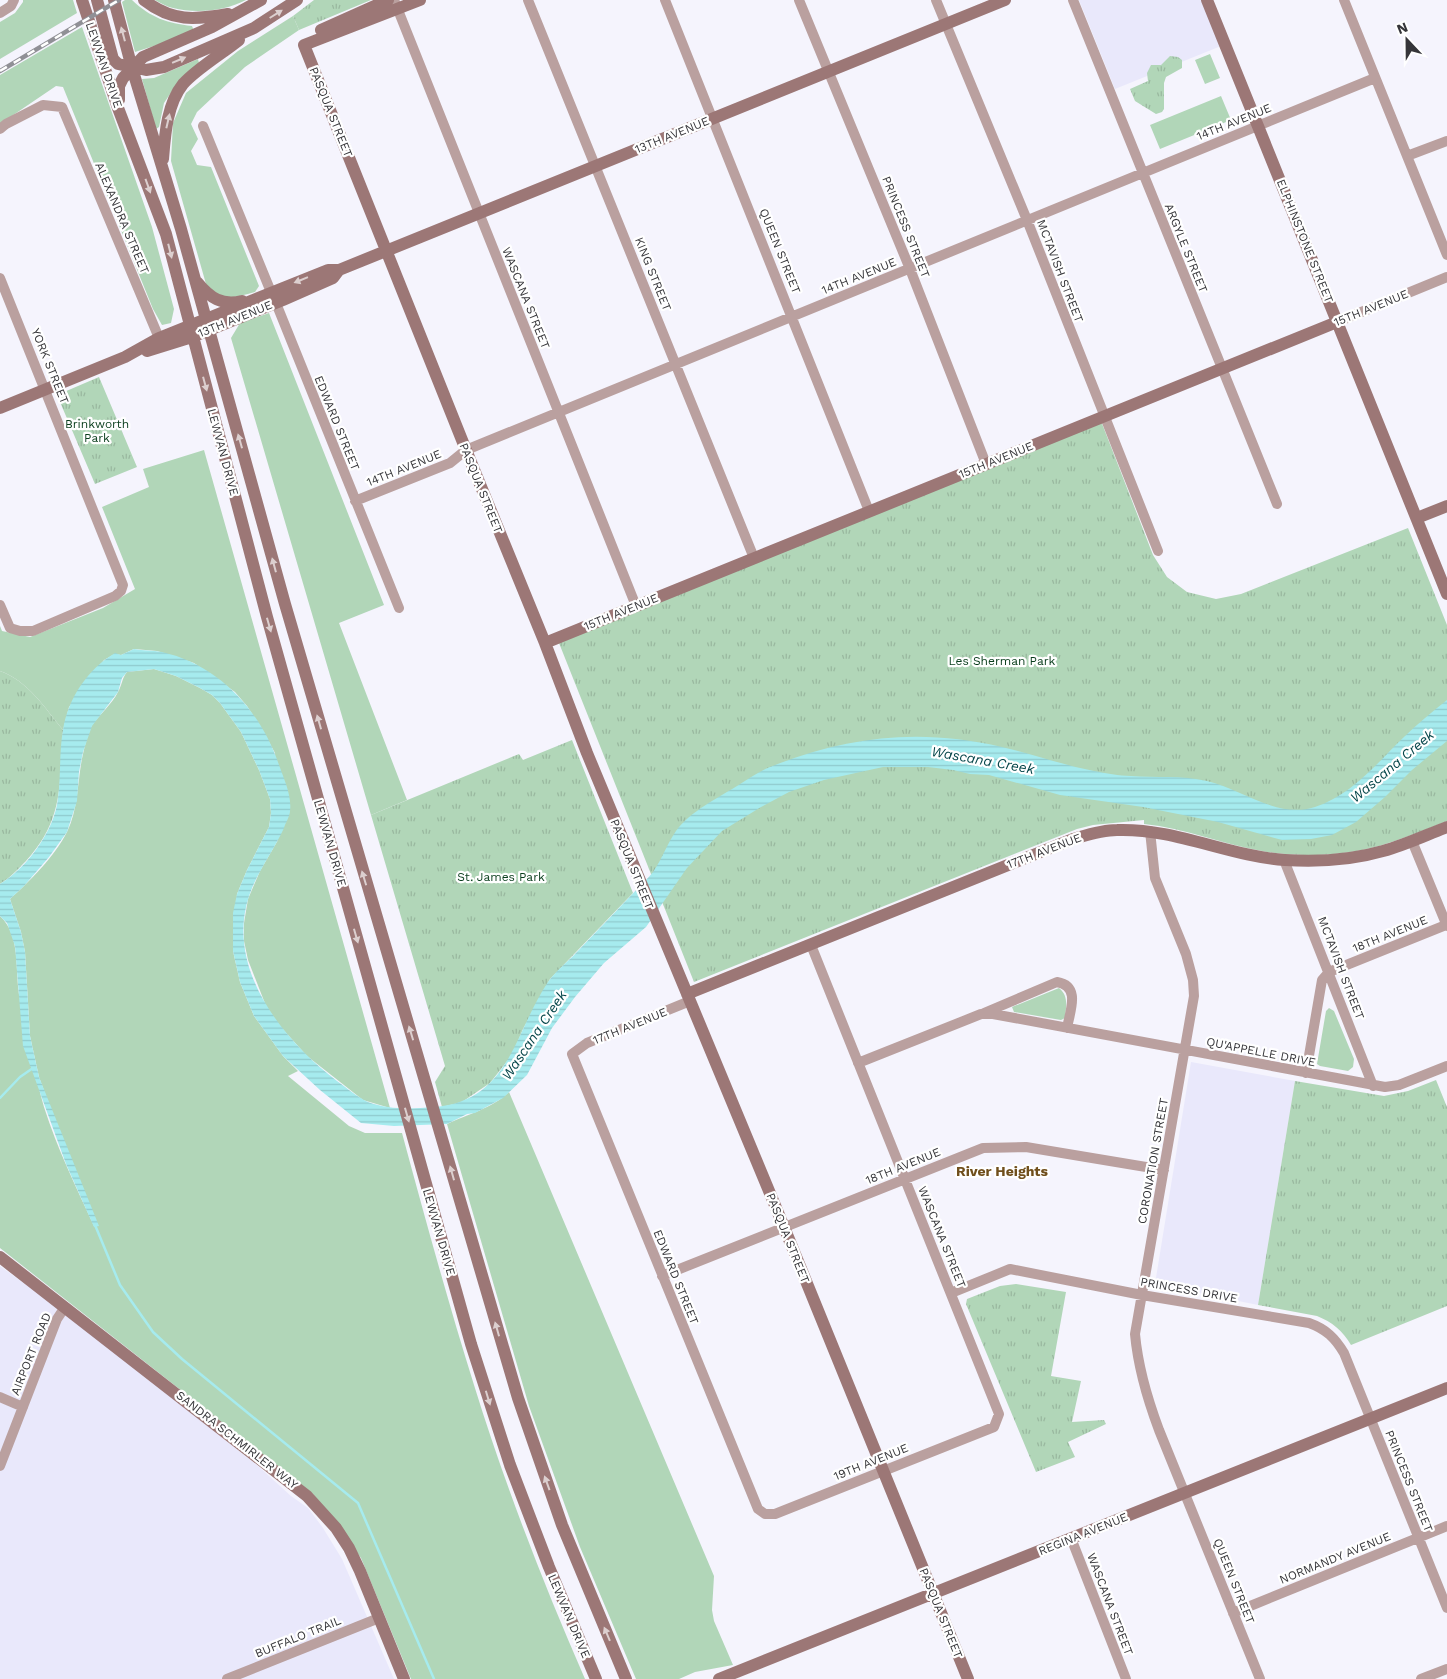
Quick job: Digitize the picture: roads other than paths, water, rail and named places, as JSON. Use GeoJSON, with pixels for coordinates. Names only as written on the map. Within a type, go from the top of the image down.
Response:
{"type":"FeatureCollection","features":[{"type":"Feature","properties":{"kind":"street"},"geometry":{"type":"LineString","coordinates":[[0,13],[11,6],[14,0]]}},
{"type":"Feature","properties":{"kind":"street","name":"LEWVAN DRIVE"},"geometry":{"type":"LineString","coordinates":[[82,0],[118,108],[166,234],[190,331],[267,616],[471,1344],[504,1448],[549,1568],[596,1679]]}},
{"type":"Feature","properties":{"kind":"street"},"geometry":{"type":"LineString","coordinates":[[97,0],[113,59],[118,64],[132,68],[146,70],[164,67],[254,28]]}},
{"type":"Feature","properties":{"kind":"street","name":"LEWVAN DRIVE"},"geometry":{"type":"LineString","coordinates":[[114,0],[344,811],[425,1080],[506,1360],[537,1456],[566,1534],[626,1679]]}},
{"type":"Feature","properties":{"kind":"street"},"geometry":{"type":"LineString","coordinates":[[144,0],[153,7],[170,15],[184,18],[206,18],[238,12]]}},
{"type":"Feature","properties":{"kind":"street"},"geometry":{"type":"LineString","coordinates":[[118,108],[119,86],[122,78],[143,57],[212,27],[261,0]]}},
{"type":"Feature","properties":{"kind":"street"},"geometry":{"type":"LineString","coordinates":[[163,169],[164,135],[170,110],[184,84],[254,28],[297,0]]}},
{"type":"Feature","properties":{"kind":"street"},"geometry":{"type":"LineString","coordinates":[[393,3],[420,0]]}},
{"type":"Feature","properties":{"kind":"street","name":"KING STREET"},"geometry":{"type":"LineString","coordinates":[[528,0],[754,558]]}},
{"type":"Feature","properties":{"kind":"street","name":"QUEEN STREET"},"geometry":{"type":"LineString","coordinates":[[665,0],[869,511]]}},
{"type":"Feature","properties":{"kind":"street","name":"PRINCESS STREET"},"geometry":{"type":"LineString","coordinates":[[799,0],[910,268],[986,464]]}},
{"type":"Feature","properties":{"kind":"street","name":"MCTAVISH STREET"},"geometry":{"type":"LineString","coordinates":[[936,0],[1027,220],[1158,551]]}},
{"type":"Feature","properties":{"kind":"street","name":"13TH AVENUE"},"geometry":{"type":"LineString","coordinates":[[0,408],[207,325],[270,297],[333,278],[339,270],[1005,0]]}},
{"type":"Feature","properties":{"kind":"street","name":"ARGYLE STREET"},"geometry":{"type":"LineString","coordinates":[[1073,0],[1277,504]]}},
{"type":"Feature","properties":{"kind":"street","name":"ELPHINSTONE STREET"},"geometry":{"type":"LineString","coordinates":[[1207,0],[1447,594]]}},
{"type":"Feature","properties":{"kind":"street"},"geometry":{"type":"LineString","coordinates":[[1344,0],[1447,255]]}},
{"type":"Feature","properties":{"kind":"street","name":"PASQUA STREET"},"geometry":{"type":"LineString","coordinates":[[393,3],[304,45],[627,851],[784,1227],[882,1472],[968,1679]]}},
{"type":"Feature","properties":{"kind":"street","name":"WASCANA STREET"},"geometry":{"type":"LineString","coordinates":[[393,3],[636,606]]}},
{"type":"Feature","properties":{"kind":"street","name":"14TH AVENUE"},"geometry":{"type":"LineString","coordinates":[[355,501],[450,463],[466,450],[1375,78]]}},
{"type":"Feature","properties":{"kind":"street","name":"ALEXANDRA STREET"},"geometry":{"type":"LineString","coordinates":[[0,129],[42,105],[62,107],[159,338]]}},
{"type":"Feature","properties":{"kind":"street","name":"EDWARD STREET"},"geometry":{"type":"LineString","coordinates":[[203,126],[270,297],[398,608]]}},
{"type":"Feature","properties":{"kind":"street"},"geometry":{"type":"LineString","coordinates":[[1407,156],[1447,140]]}},
{"type":"Feature","properties":{"kind":"street","name":"15TH AVENUE"},"geometry":{"type":"LineString","coordinates":[[545,643],[1447,277]]}},
{"type":"Feature","properties":{"kind":"street","name":"YORK STREET"},"geometry":{"type":"LineString","coordinates":[[0,278],[123,585],[121,591],[115,596],[33,630],[20,632],[10,628],[0,605]]}},
{"type":"Feature","properties":{"kind":"street"},"geometry":{"type":"LineString","coordinates":[[194,278],[213,298],[222,302],[234,303],[270,297]]}},
{"type":"Feature","properties":{"kind":"street","name":"13TH AVENUE"},"geometry":{"type":"LineString","coordinates":[[125,357],[159,338],[190,331]]}},
{"type":"Feature","properties":{"kind":"street"},"geometry":{"type":"LineString","coordinates":[[1417,518],[1447,506]]}},
{"type":"Feature","properties":{"kind":"street","name":"17TH AVENUE"},"geometry":{"type":"LineString","coordinates":[[572,1054],[588,1043],[811,945],[1073,839],[1093,833],[1116,830],[1150,832],[1245,854],[1284,860],[1319,861],[1382,851],[1447,827]]}},
{"type":"Feature","properties":{"kind":"street","name":"CORONATION STREET"},"geometry":{"type":"LineString","coordinates":[[1150,832],[1155,878],[1186,954],[1193,980],[1194,996],[1135,1334],[1137,1358],[1147,1399],[1184,1493]]}},
{"type":"Feature","properties":{"kind":"street"},"geometry":{"type":"LineString","coordinates":[[1412,841],[1447,925]]}},
{"type":"Feature","properties":{"kind":"street","name":"MCTAVISH STREET"},"geometry":{"type":"LineString","coordinates":[[1284,860],[1373,1086]]}},
{"type":"Feature","properties":{"kind":"street","name":"18TH AVENUE"},"geometry":{"type":"LineString","coordinates":[[1329,972],[1447,925]]}},
{"type":"Feature","properties":{"kind":"street","name":"WASCANA STREET"},"geometry":{"type":"LineString","coordinates":[[811,945],[999,1414],[994,1427]]}},
{"type":"Feature","properties":{"kind":"street"},"geometry":{"type":"LineString","coordinates":[[1306,1073],[1322,980],[1329,972]]}},
{"type":"Feature","properties":{"kind":"street","name":"QU'APPELLE DRIVE"},"geometry":{"type":"LineString","coordinates":[[858,1063],[1057,982],[1065,983],[1071,989],[1073,997],[1067,1028]]}},
{"type":"Feature","properties":{"kind":"street","name":"QU'APPELLE DRIVE"},"geometry":{"type":"LineString","coordinates":[[981,1014],[993,1014],[1373,1086],[1399,1085],[1447,1066]]}},
{"type":"Feature","properties":{"kind":"street","name":"EDWARD STREET"},"geometry":{"type":"LineString","coordinates":[[572,1054],[758,1509]]}},
{"type":"Feature","properties":{"kind":"street","name":"18TH AVENUE"},"geometry":{"type":"LineString","coordinates":[[662,1276],[983,1148],[1026,1146],[1164,1170]]}},
{"type":"Feature","properties":{"kind":"street","name":"SANDRA SCHMIRLER WAY"},"geometry":{"type":"LineString","coordinates":[[0,1257],[307,1496],[336,1528],[348,1548],[404,1679]]}},
{"type":"Feature","properties":{"kind":"street","name":"PRINCESS DRIVE"},"geometry":{"type":"LineString","coordinates":[[951,1293],[1010,1269],[1142,1295],[1310,1323],[1323,1328],[1335,1339],[1344,1353],[1371,1419]]}},
{"type":"Feature","properties":{"kind":"street","name":"AIRPORT ROAD"},"geometry":{"type":"LineString","coordinates":[[0,1466],[56,1319],[65,1306]]}},
{"type":"Feature","properties":{"kind":"street","name":"REGINA AVENUE"},"geometry":{"type":"LineString","coordinates":[[719,1679],[1447,1388]]}},
{"type":"Feature","properties":{"kind":"street"},"geometry":{"type":"LineString","coordinates":[[0,1397],[23,1407]]}},
{"type":"Feature","properties":{"kind":"street","name":"PRINCESS STREET"},"geometry":{"type":"LineString","coordinates":[[1371,1419],[1447,1608]]}},
{"type":"Feature","properties":{"kind":"street","name":"19TH AVENUE"},"geometry":{"type":"LineString","coordinates":[[758,1509],[765,1514],[775,1514],[994,1427]]}},
{"type":"Feature","properties":{"kind":"street","name":"QUEEN STREET"},"geometry":{"type":"LineString","coordinates":[[1184,1493],[1260,1679]]}},
{"type":"Feature","properties":{"kind":"street","name":"NORMANDY AVENUE"},"geometry":{"type":"LineString","coordinates":[[1233,1613],[1447,1526]]}},
{"type":"Feature","properties":{"kind":"street","name":"WASCANA STREET"},"geometry":{"type":"LineString","coordinates":[[1071,1538],[1126,1679]]}},
{"type":"Feature","properties":{"kind":"street","name":"BUFFALO TRAIL"},"geometry":{"type":"LineString","coordinates":[[227,1679],[379,1618]]}},
{"type":"Feature","properties":{"kind":"street"},"geometry":{"type":"LineString","coordinates":[[1421,1679],[1447,1669]]}},
{"type":"Feature","properties":{"kind":"water","name":"Wascana Creek"},"geometry":{"type":"Polygon","coordinates":[[[134,649],[162,652],[183,658],[202,668],[235,693],[261,726],[271,745],[283,776],[289,794],[290,805],[289,815],[284,828],[256,879],[249,896],[244,923],[245,950],[252,976],[264,1001],[279,1024],[317,1064],[364,1100],[384,1106],[401,1108],[434,1107],[459,1102],[479,1092],[495,1078],[507,1061],[536,1001],[548,982],[652,873],[682,824],[704,806],[757,773],[799,756],[827,748],[884,738],[913,737],[972,741],[1094,771],[1126,776],[1188,778],[1207,781],[1260,802],[1287,809],[1301,810],[1315,807],[1341,795],[1374,767],[1414,727],[1447,700],[1447,741],[1412,770],[1356,822],[1332,835],[1311,839],[1282,840],[1218,822],[1143,807],[1060,795],[989,775],[928,767],[883,767],[824,780],[789,792],[722,831],[687,868],[646,927],[604,963],[575,997],[552,1028],[527,1075],[503,1098],[475,1113],[467,1114],[447,1124],[394,1126],[361,1123],[320,1090],[283,1056],[254,1016],[240,982],[233,951],[233,913],[237,894],[247,870],[269,827],[271,813],[270,799],[241,732],[220,703],[212,695],[200,688],[176,676],[154,669],[127,672],[122,678],[118,692],[92,726],[83,752],[79,772],[77,801],[67,832],[49,857],[10,899],[21,932],[25,952],[30,1036],[39,1077],[99,1226],[94,1227],[66,1164],[23,1046],[15,946],[7,923],[0,916],[0,884],[29,858],[38,847],[51,823],[58,798],[63,730],[69,707],[75,696],[96,667],[115,653],[121,655],[134,649]]]}},
{"type":"Feature","properties":{"kind":"waterway"},"geometry":{"type":"LineString","coordinates":[[0,1098],[20,1077],[33,1068]]}},
{"type":"Feature","properties":{"kind":"waterway"},"geometry":{"type":"LineString","coordinates":[[95,1225],[120,1285],[153,1332],[182,1359],[358,1503],[434,1679]]}},
{"type":"Feature","properties":{"kind":"railway"},"geometry":{"type":"LineString","coordinates":[[0,71],[119,0]]}},
{"type":"Feature","properties":{"kind":"district","name":"River Heights"},"geometry":{"type":"Point","coordinates":[1002,1171]}},
{"type":"Feature","properties":{"kind":"park label","name":"Brinkworth Park"},"geometry":{"type":"Point","coordinates":[97,431]}},
{"type":"Feature","properties":{"kind":"park label","name":"Les Sherman Park"},"geometry":{"type":"Point","coordinates":[1002,661]}},
{"type":"Feature","properties":{"kind":"park label","name":"St. James Park"},"geometry":{"type":"Point","coordinates":[501,877]}}]}
